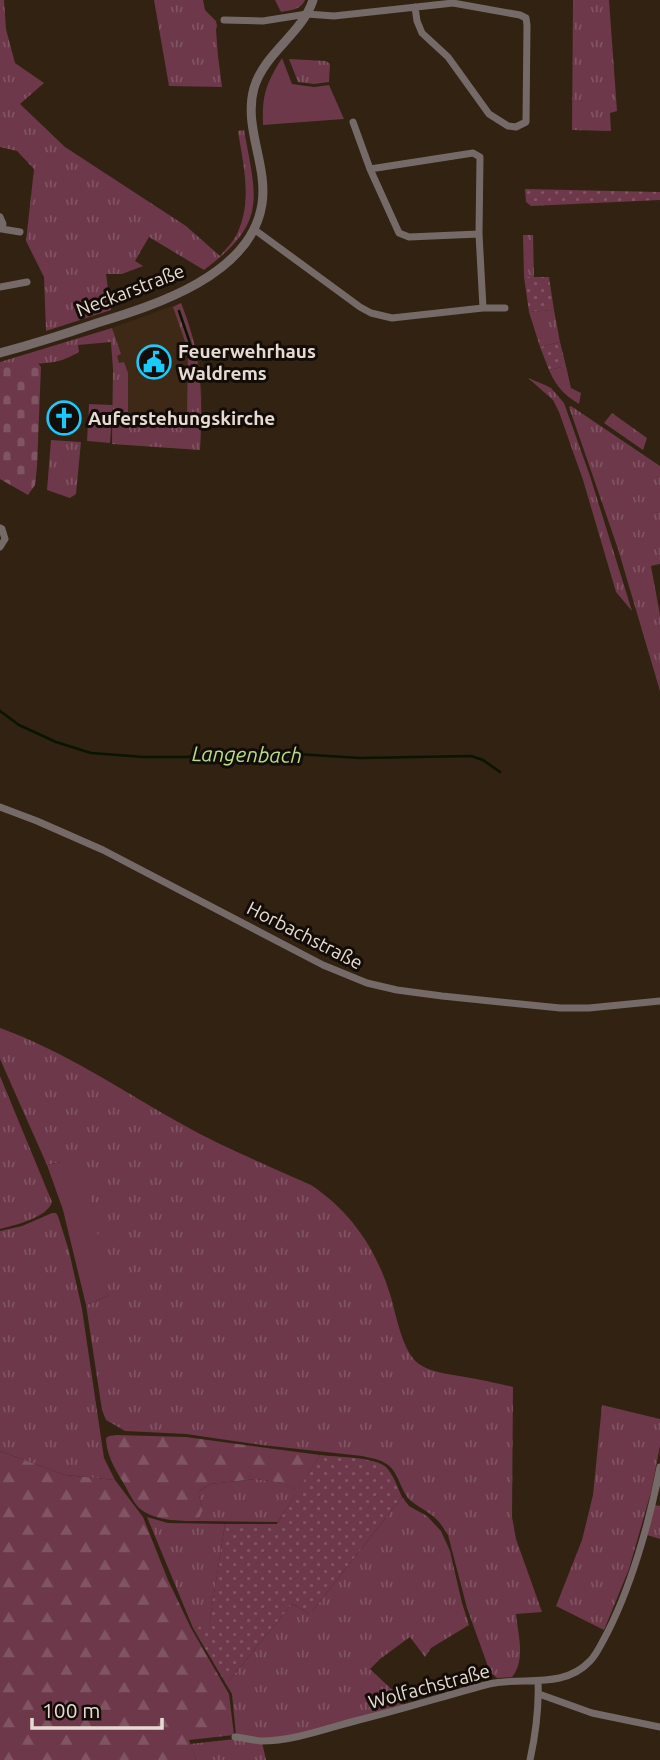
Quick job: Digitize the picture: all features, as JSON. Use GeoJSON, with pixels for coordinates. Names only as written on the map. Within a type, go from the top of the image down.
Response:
{"type":"FeatureCollection","features":[{"type":"Feature","properties":{"kind":"street"},"geometry":{"type":"LineString","coordinates":[[313,0],[307,14],[262,69],[252,94],[252,121],[263,189],[255,230],[360,307],[380,316],[392,318],[505,308]]}},
{"type":"Feature","properties":{"kind":"street"},"geometry":{"type":"LineString","coordinates":[[224,20],[263,21],[307,14],[334,16],[415,7],[453,3],[520,15],[526,18],[526,122],[516,127],[508,126],[489,114],[448,57],[422,33],[415,7]]}},
{"type":"Feature","properties":{"kind":"street"},"geometry":{"type":"LineString","coordinates":[[353,122],[370,170],[398,233],[403,236],[480,234]]}},
{"type":"Feature","properties":{"kind":"street"},"geometry":{"type":"LineString","coordinates":[[370,170],[473,153],[480,157],[484,308]]}},
{"type":"Feature","properties":{"kind":"street"},"geometry":{"type":"LineString","coordinates":[[0,216],[3,223],[1,229],[20,232]]}},
{"type":"Feature","properties":{"kind":"street","name":"Neckarstraße"},"geometry":{"type":"LineString","coordinates":[[0,353],[113,318],[183,292],[230,260],[255,230]]}},
{"type":"Feature","properties":{"kind":"street"},"geometry":{"type":"LineString","coordinates":[[0,287],[27,282]]}},
{"type":"Feature","properties":{"kind":"street"},"geometry":{"type":"LineString","coordinates":[[0,528],[5,539],[0,547]]}},
{"type":"Feature","properties":{"kind":"street","name":"Horbachstraße"},"geometry":{"type":"LineString","coordinates":[[0,807],[103,850],[323,965],[366,983],[442,996],[560,1008],[660,1001]]}},
{"type":"Feature","properties":{"kind":"street","name":"Wolfachstraße"},"geometry":{"type":"LineString","coordinates":[[235,1737],[262,1741],[301,1736],[493,1683],[559,1678],[578,1670],[595,1655],[611,1625],[648,1518],[660,1467]]}},
{"type":"Feature","properties":{"kind":"street"},"geometry":{"type":"LineString","coordinates":[[530,1760],[539,1694],[538,1681]]}},
{"type":"Feature","properties":{"kind":"street"},"geometry":{"type":"LineString","coordinates":[[539,1694],[592,1713],[660,1727]]}},
{"type":"Feature","properties":{"kind":"shaded area"},"geometry":{"type":"Polygon","coordinates":[[[181,303],[199,362],[202,391],[200,450],[112,444],[113,369],[109,329],[181,303]]]}},
{"type":"Feature","properties":{"kind":"green space"},"geometry":{"type":"Polygon","coordinates":[[[0,0],[4,0],[6,29],[15,63],[44,83],[20,104],[65,147],[186,226],[220,256],[237,234],[245,209],[244,169],[238,131],[244,130],[252,175],[253,209],[239,238],[224,253],[204,270],[149,237],[135,261],[143,266],[122,274],[106,274],[111,310],[46,331],[44,277],[26,241],[34,169],[17,151],[0,147],[0,0]]]}},
{"type":"Feature","properties":{"kind":"green space"},"geometry":{"type":"Polygon","coordinates":[[[154,0],[203,0],[205,10],[216,21],[222,87],[169,86],[154,0]]]}},
{"type":"Feature","properties":{"kind":"green space"},"geometry":{"type":"Polygon","coordinates":[[[275,0],[305,0],[298,8],[281,12],[275,0]]]}},
{"type":"Feature","properties":{"kind":"green space"},"geometry":{"type":"Polygon","coordinates":[[[573,0],[609,0],[617,111],[610,113],[611,131],[572,130],[573,0]]]}},
{"type":"Feature","properties":{"kind":"green space"},"geometry":{"type":"Polygon","coordinates":[[[282,58],[292,84],[314,87],[329,85],[344,119],[263,125],[266,90],[282,58]]]}},
{"type":"Feature","properties":{"kind":"green space"},"geometry":{"type":"Polygon","coordinates":[[[289,59],[326,61],[330,64],[329,82],[298,82],[289,59]]]}},
{"type":"Feature","properties":{"kind":"green space"},"geometry":{"type":"Polygon","coordinates":[[[525,189],[660,192],[660,200],[531,206],[526,202],[525,189]]]}},
{"type":"Feature","properties":{"kind":"green space"},"geometry":{"type":"Polygon","coordinates":[[[523,235],[533,235],[534,277],[524,277],[523,235]]]}},
{"type":"Feature","properties":{"kind":"green space"},"geometry":{"type":"Polygon","coordinates":[[[524,277],[549,277],[554,310],[529,312],[524,277]]]}},
{"type":"Feature","properties":{"kind":"green space"},"geometry":{"type":"Polygon","coordinates":[[[181,303],[193,340],[200,375],[200,450],[112,444],[111,342],[78,345],[79,352],[55,362],[17,364],[0,368],[0,362],[112,328],[121,354],[117,356],[119,363],[124,362],[128,373],[128,416],[187,417],[188,350],[173,307],[181,303]]]}},
{"type":"Feature","properties":{"kind":"green space"},"geometry":{"type":"Polygon","coordinates":[[[554,310],[560,342],[540,347],[529,312],[554,310]]]}},
{"type":"Feature","properties":{"kind":"green space"},"geometry":{"type":"Polygon","coordinates":[[[560,342],[566,366],[549,370],[540,347],[560,342]]]}},
{"type":"Feature","properties":{"kind":"green space"},"geometry":{"type":"Polygon","coordinates":[[[38,363],[41,367],[37,467],[35,485],[28,495],[0,479],[0,368],[9,364],[38,363]]]}},
{"type":"Feature","properties":{"kind":"green space"},"geometry":{"type":"Polygon","coordinates":[[[566,366],[571,388],[581,393],[579,404],[561,390],[549,370],[566,366]]]}},
{"type":"Feature","properties":{"kind":"green space"},"geometry":{"type":"Polygon","coordinates":[[[528,378],[551,388],[564,403],[632,611],[616,592],[583,480],[559,412],[553,400],[528,378]]]}},
{"type":"Feature","properties":{"kind":"green space"},"geometry":{"type":"Polygon","coordinates":[[[89,404],[113,405],[110,443],[87,441],[89,404]]]}},
{"type":"Feature","properties":{"kind":"green space"},"geometry":{"type":"Polygon","coordinates":[[[569,407],[660,466],[660,564],[651,566],[660,615],[660,691],[618,549],[569,407]]]}},
{"type":"Feature","properties":{"kind":"green space"},"geometry":{"type":"Polygon","coordinates":[[[612,413],[647,438],[643,450],[604,423],[612,413]]]}},
{"type":"Feature","properties":{"kind":"green space"},"geometry":{"type":"Polygon","coordinates":[[[51,440],[81,442],[76,494],[70,498],[47,490],[51,440]]]}},
{"type":"Feature","properties":{"kind":"green space"},"geometry":{"type":"Polygon","coordinates":[[[0,1028],[70,1059],[212,1140],[311,1185],[349,1218],[368,1245],[389,1291],[403,1340],[419,1364],[435,1371],[513,1387],[512,1517],[516,1539],[542,1612],[516,1614],[520,1655],[512,1677],[497,1678],[490,1672],[467,1608],[448,1535],[435,1518],[408,1498],[394,1472],[385,1463],[362,1456],[186,1434],[125,1431],[106,1420],[102,1410],[86,1305],[108,1296],[61,1162],[47,1165],[0,1059],[0,1028]]]}},
{"type":"Feature","properties":{"kind":"green space"},"geometry":{"type":"Polygon","coordinates":[[[0,1076],[52,1202],[49,1208],[37,1217],[0,1229],[0,1076]]]}},
{"type":"Feature","properties":{"kind":"green space"},"geometry":{"type":"Polygon","coordinates":[[[61,1162],[82,1169],[103,1264],[108,1296],[86,1305],[63,1210],[47,1165],[61,1162]]]}},
{"type":"Feature","properties":{"kind":"green space"},"geometry":{"type":"Polygon","coordinates":[[[52,1213],[58,1216],[69,1251],[82,1309],[104,1458],[115,1480],[65,1475],[0,1451],[0,1231],[22,1226],[52,1213]]]}},
{"type":"Feature","properties":{"kind":"green space"},"geometry":{"type":"Polygon","coordinates":[[[602,1405],[660,1419],[660,1446],[651,1492],[629,1569],[604,1630],[556,1606],[582,1540],[593,1495],[602,1405]]]}},
{"type":"Feature","properties":{"kind":"green space"},"geometry":{"type":"Polygon","coordinates":[[[117,1435],[186,1437],[320,1455],[298,1491],[282,1483],[256,1479],[210,1484],[198,1492],[203,1510],[198,1521],[175,1520],[152,1516],[134,1502],[107,1449],[106,1438],[117,1435]]]}},
{"type":"Feature","properties":{"kind":"green space"},"geometry":{"type":"Polygon","coordinates":[[[0,1451],[65,1475],[115,1480],[143,1517],[191,1628],[229,1694],[234,1735],[189,1740],[196,1760],[0,1760],[0,1451]]]}},
{"type":"Feature","properties":{"kind":"green space"},"geometry":{"type":"Polygon","coordinates":[[[320,1455],[365,1459],[381,1464],[391,1473],[402,1497],[310,1614],[292,1604],[226,1684],[193,1628],[209,1625],[225,1524],[277,1524],[320,1455]]]}},
{"type":"Feature","properties":{"kind":"green space"},"geometry":{"type":"Polygon","coordinates":[[[256,1479],[283,1483],[298,1491],[278,1522],[198,1521],[203,1510],[198,1492],[210,1484],[256,1479]]]}},
{"type":"Feature","properties":{"kind":"green space"},"geometry":{"type":"Polygon","coordinates":[[[402,1497],[409,1506],[427,1516],[441,1531],[450,1551],[469,1625],[431,1648],[425,1657],[410,1637],[370,1669],[402,1699],[402,1705],[301,1734],[262,1739],[236,1736],[232,1694],[226,1684],[292,1604],[310,1614],[402,1497]]]}},
{"type":"Feature","properties":{"kind":"green space"},"geometry":{"type":"Polygon","coordinates":[[[655,1505],[660,1506],[660,1539],[647,1535],[655,1505]]]}},
{"type":"Feature","properties":{"kind":"green space"},"geometry":{"type":"Polygon","coordinates":[[[147,1517],[168,1523],[225,1524],[209,1626],[193,1628],[147,1517]]]}},
{"type":"Feature","properties":{"kind":"green space"},"geometry":{"type":"Polygon","coordinates":[[[235,1739],[262,1742],[266,1760],[196,1760],[190,1744],[235,1739]]]}},
{"type":"Feature","properties":{"kind":"waterway"},"geometry":{"type":"LineString","coordinates":[[179,311],[191,346]]}},
{"type":"Feature","properties":{"kind":"waterway","name":"Langenbach"},"geometry":{"type":"LineString","coordinates":[[0,711],[19,725],[56,742],[91,753],[144,757],[186,757],[249,751],[360,758],[471,756],[483,760],[500,772]]}},
{"type":"Feature","properties":{"kind":"place","name":"Feuerwehrhaus Waldrems"},"geometry":{"type":"Point","coordinates":[154,362]}},
{"type":"Feature","properties":{"kind":"place","name":"Auferstehungskirche"},"geometry":{"type":"Point","coordinates":[64,418]}}]}
